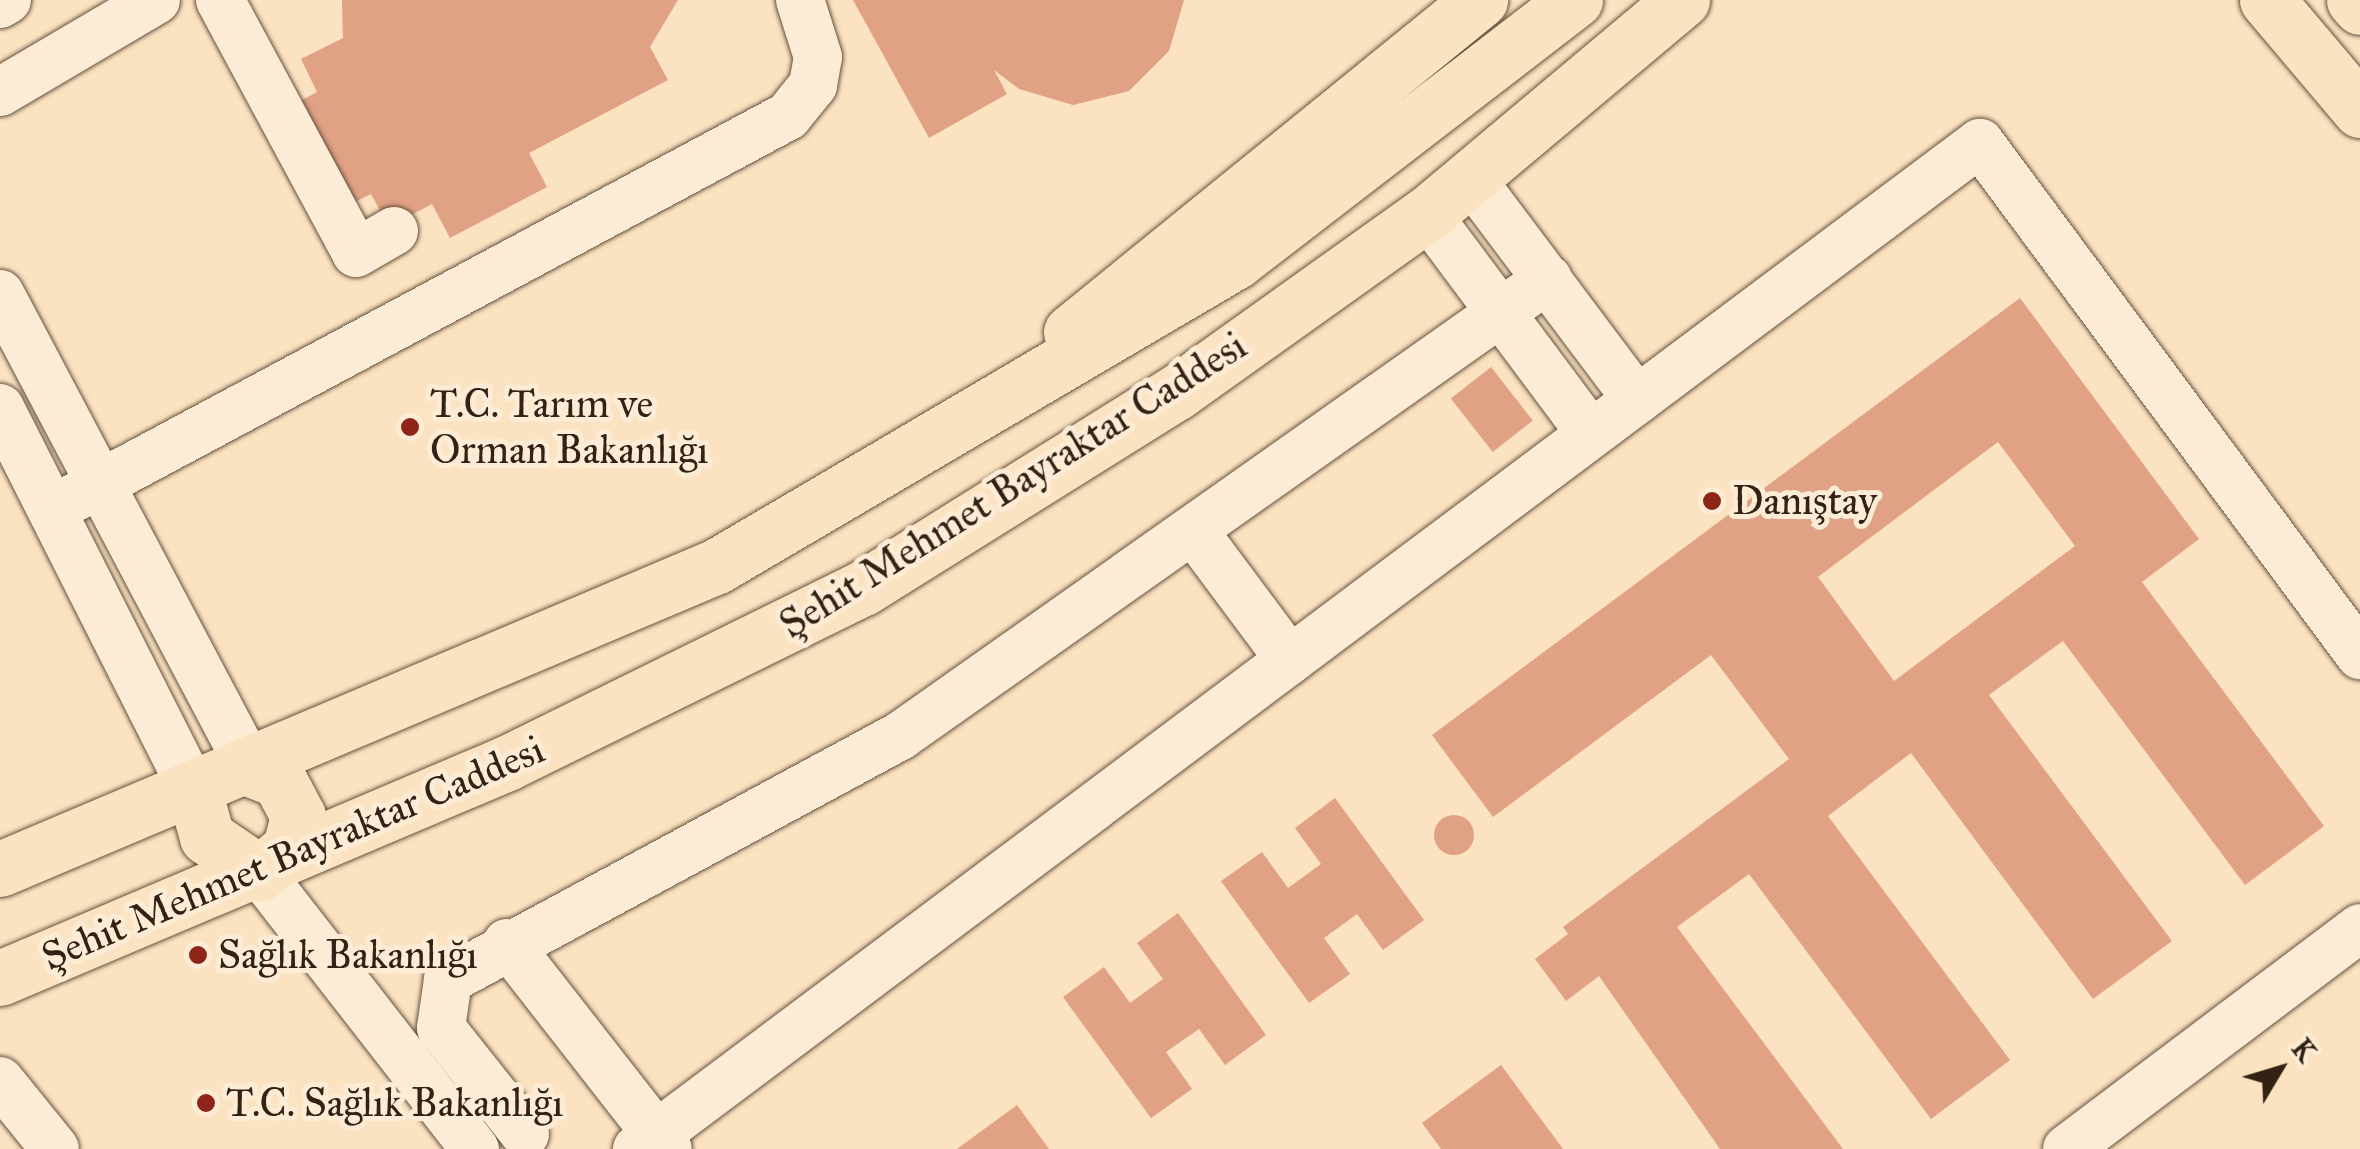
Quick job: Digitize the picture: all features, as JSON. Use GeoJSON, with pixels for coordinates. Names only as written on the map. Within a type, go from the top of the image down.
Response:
{"type":"FeatureCollection","features":[{"type":"Feature","properties":{"kind":"main road","name":"Şehit Mehmet Bayraktar Caddesi"},"geometry":{"type":"LineString","coordinates":[[987,406],[1480,0]]}},
{"type":"Feature","properties":{"kind":"main road","name":"Şehit Mehmet Bayraktar Caddesi"},"geometry":{"type":"LineString","coordinates":[[0,869],[195,794],[717,566],[987,406],[1072,363],[1335,193],[1575,0]]}},
{"type":"Feature","properties":{"kind":"main road","name":"Şehit Mehmet Bayraktar Caddesi"},"geometry":{"type":"LineString","coordinates":[[0,978],[260,873],[863,588],[1176,392],[1426,214],[1682,0]]}},
{"type":"Feature","properties":{"kind":"main road"},"geometry":{"type":"LineString","coordinates":[[2267,0],[2360,110]]}},
{"type":"Feature","properties":{"kind":"main road"},"geometry":{"type":"LineString","coordinates":[[2354,0],[2360,7]]}},
{"type":"Feature","properties":{"kind":"main road"},"geometry":{"type":"LineString","coordinates":[[195,794],[207,836],[260,873],[290,848],[298,816],[280,780],[251,769]]}},
{"type":"Feature","properties":{"kind":"street"},"geometry":{"type":"LineString","coordinates":[[0,4],[7,0]]}},
{"type":"Feature","properties":{"kind":"street"},"geometry":{"type":"LineString","coordinates":[[0,92],[156,0]]}},
{"type":"Feature","properties":{"kind":"street"},"geometry":{"type":"LineString","coordinates":[[220,0],[356,252],[394,232]]}},
{"type":"Feature","properties":{"kind":"street"},"geometry":{"type":"LineString","coordinates":[[53,508],[788,116],[813,84],[818,57],[800,0]]}},
{"type":"Feature","properties":{"kind":"street"},"geometry":{"type":"LineString","coordinates":[[507,943],[654,1144],[1290,660],[1980,144],[2360,655]]}},
{"type":"Feature","properties":{"kind":"street"},"geometry":{"type":"LineString","coordinates":[[1469,176],[1636,400]]}},
{"type":"Feature","properties":{"kind":"street"},"geometry":{"type":"LineString","coordinates":[[1426,214],[1592,434]]}},
{"type":"Feature","properties":{"kind":"street"},"geometry":{"type":"LineString","coordinates":[[526,1134],[440,1028],[448,980],[507,943],[900,736],[1196,534],[1548,279]]}},
{"type":"Feature","properties":{"kind":"street"},"geometry":{"type":"LineString","coordinates":[[0,294],[251,769]]}},
{"type":"Feature","properties":{"kind":"street"},"geometry":{"type":"LineString","coordinates":[[0,408],[195,794]]}},
{"type":"Feature","properties":{"kind":"street"},"geometry":{"type":"LineString","coordinates":[[1196,534],[1290,660]]}},
{"type":"Feature","properties":{"kind":"street"},"geometry":{"type":"LineString","coordinates":[[260,873],[475,1149]]}},
{"type":"Feature","properties":{"kind":"street"},"geometry":{"type":"LineString","coordinates":[[2067,1149],[2360,928]]}},
{"type":"Feature","properties":{"kind":"street"},"geometry":{"type":"LineString","coordinates":[[0,1081],[55,1149]]}},
{"type":"Feature","properties":{"kind":"building"},"geometry":{"type":"Polygon","coordinates":[[[342,0],[678,0],[650,47],[668,80],[529,153],[547,187],[450,238],[432,204],[389,227],[371,194],[347,206],[293,105],[317,92],[301,59],[343,38],[342,0]]]}},
{"type":"Feature","properties":{"kind":"building"},"geometry":{"type":"Polygon","coordinates":[[[853,0],[1184,0],[1169,51],[1129,91],[1073,105],[1019,89],[994,70],[1007,94],[929,138],[853,0]]]}},
{"type":"Feature","properties":{"kind":"building"},"geometry":{"type":"Polygon","coordinates":[[[2020,298],[2199,539],[2142,582],[2324,826],[2245,885],[2063,641],[1989,695],[2172,941],[2093,999],[1911,753],[1828,816],[2010,1060],[1931,1119],[1749,874],[1677,927],[1843,1149],[1720,1149],[1599,976],[1566,1001],[1535,959],[1568,934],[1563,927],[1789,759],[1711,655],[1493,817],[1432,735],[2020,298]],[[1998,442],[1818,577],[1894,681],[2075,546],[1998,442]]]}},
{"type":"Feature","properties":{"kind":"building"},"geometry":{"type":"Polygon","coordinates":[[[1491,367],[1533,421],[1493,452],[1451,398],[1491,367]]]}},
{"type":"Feature","properties":{"kind":"building"},"geometry":{"type":"Polygon","coordinates":[[[1335,798],[1424,920],[1383,950],[1357,914],[1324,938],[1350,974],[1309,1003],[1221,881],[1262,852],[1288,888],[1321,864],[1295,828],[1335,798]]]}},
{"type":"Feature","properties":{"kind":"building"},"geometry":{"type":"Polygon","coordinates":[[[1454,815],[1468,821],[1474,835],[1468,849],[1454,855],[1440,849],[1434,835],[1440,821],[1454,815]]]}},
{"type":"Feature","properties":{"kind":"building"},"geometry":{"type":"Polygon","coordinates":[[[1178,913],[1266,1035],[1225,1065],[1199,1029],[1166,1052],[1192,1089],[1151,1118],[1063,997],[1104,967],[1130,1003],[1163,979],[1137,943],[1178,913]]]}},
{"type":"Feature","properties":{"kind":"building"},"geometry":{"type":"Polygon","coordinates":[[[1501,1065],[1563,1149],[1441,1149],[1422,1123],[1501,1065]]]}},
{"type":"Feature","properties":{"kind":"building"},"geometry":{"type":"Polygon","coordinates":[[[1017,1105],[1049,1149],[957,1149],[1017,1105]]]}},
{"type":"Feature","properties":{"kind":"place","name":"T.C. Tarım ve Orman Bakanlığı"},"geometry":{"type":"Point","coordinates":[410,427]}},
{"type":"Feature","properties":{"kind":"place","name":"Danıştay"},"geometry":{"type":"Point","coordinates":[1712,501]}},
{"type":"Feature","properties":{"kind":"place","name":"Sağlık Bakanlığı"},"geometry":{"type":"Point","coordinates":[198,955]}},
{"type":"Feature","properties":{"kind":"place","name":"T.C. Sağlık Bakanlığı"},"geometry":{"type":"Point","coordinates":[206,1103]}}]}
